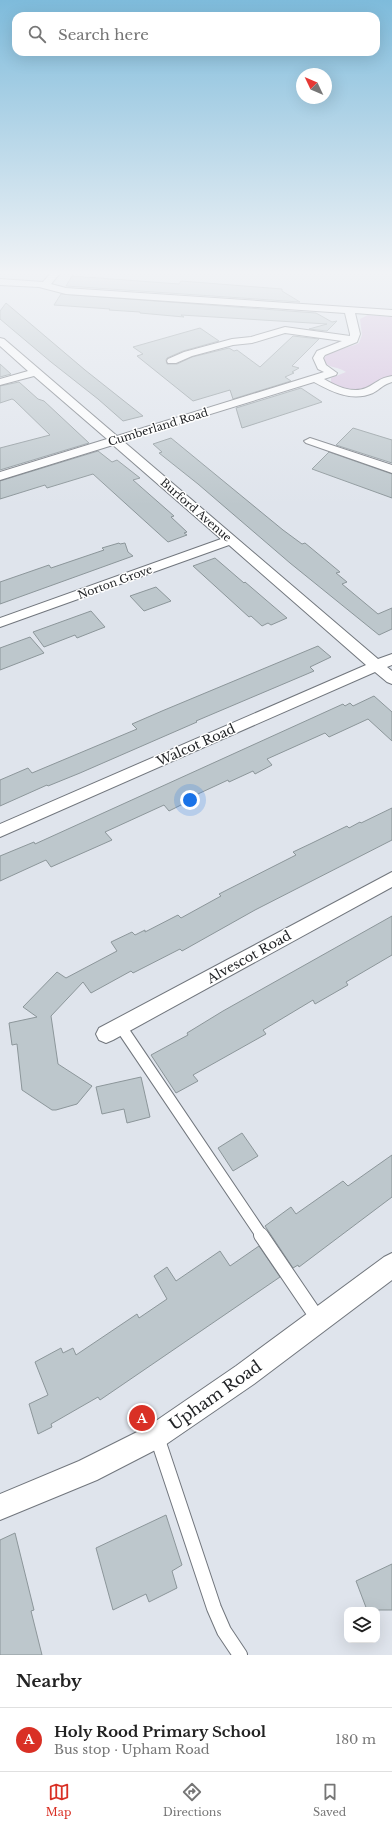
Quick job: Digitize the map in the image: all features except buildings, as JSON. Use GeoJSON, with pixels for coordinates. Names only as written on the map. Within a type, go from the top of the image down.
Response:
{"type":"FeatureCollection","features":[{"type":"Feature","properties":{"kind":"street","name":"Burford Avenue"},"geometry":{"type":"LineString","coordinates":[[11,350],[392,679]]}},
{"type":"Feature","properties":{"kind":"street"},"geometry":{"type":"LineString","coordinates":[[178,350],[185,356]]}},
{"type":"Feature","properties":{"kind":"street"},"geometry":{"type":"LineString","coordinates":[[172,361],[204,350]]}},
{"type":"Feature","properties":{"kind":"street"},"geometry":{"type":"LineString","coordinates":[[330,350],[319,355],[318,361],[322,367],[332,373]]}},
{"type":"Feature","properties":{"kind":"street","name":"Cumberland Road"},"geometry":{"type":"LineString","coordinates":[[0,476],[342,370]]}},
{"type":"Feature","properties":{"kind":"street"},"geometry":{"type":"LineString","coordinates":[[0,382],[36,372]]}},
{"type":"Feature","properties":{"kind":"street"},"geometry":{"type":"LineString","coordinates":[[316,379],[336,390],[351,394],[368,391],[387,380]]}},
{"type":"Feature","properties":{"kind":"street"},"geometry":{"type":"LineString","coordinates":[[310,441],[392,469]]}},
{"type":"Feature","properties":{"kind":"street","name":"Norton Grove"},"geometry":{"type":"LineString","coordinates":[[0,623],[230,540]]}},
{"type":"Feature","properties":{"kind":"street","name":"Walcot Road"},"geometry":{"type":"LineString","coordinates":[[0,831],[392,659]]}},
{"type":"Feature","properties":{"kind":"street","name":"Alvescot Road"},"geometry":{"type":"LineString","coordinates":[[114,1031],[392,879]]}},
{"type":"Feature","properties":{"kind":"street","name":"Upham Road"},"geometry":{"type":"LineString","coordinates":[[0,1507],[88,1471],[156,1436],[199,1408],[392,1265]]}},
{"type":"Feature","properties":{"kind":"lane"},"geometry":{"type":"LineString","coordinates":[[114,1031],[318,1320]]}},
{"type":"Feature","properties":{"kind":"lane"},"geometry":{"type":"LineString","coordinates":[[156,1436],[214,1608],[224,1631],[240,1655]]}},
{"type":"Feature","properties":{"kind":"shaded area"},"geometry":{"type":"Polygon","coordinates":[[[392,350],[392,376],[376,381],[367,389],[353,391],[334,386],[331,383],[331,378],[346,372],[328,365],[323,361],[325,357],[334,351],[392,350]]]}},
{"type":"Feature","properties":{"kind":"place","name":"Holy Rood Primary School"},"geometry":{"type":"Point","coordinates":[142,1418]}}]}
